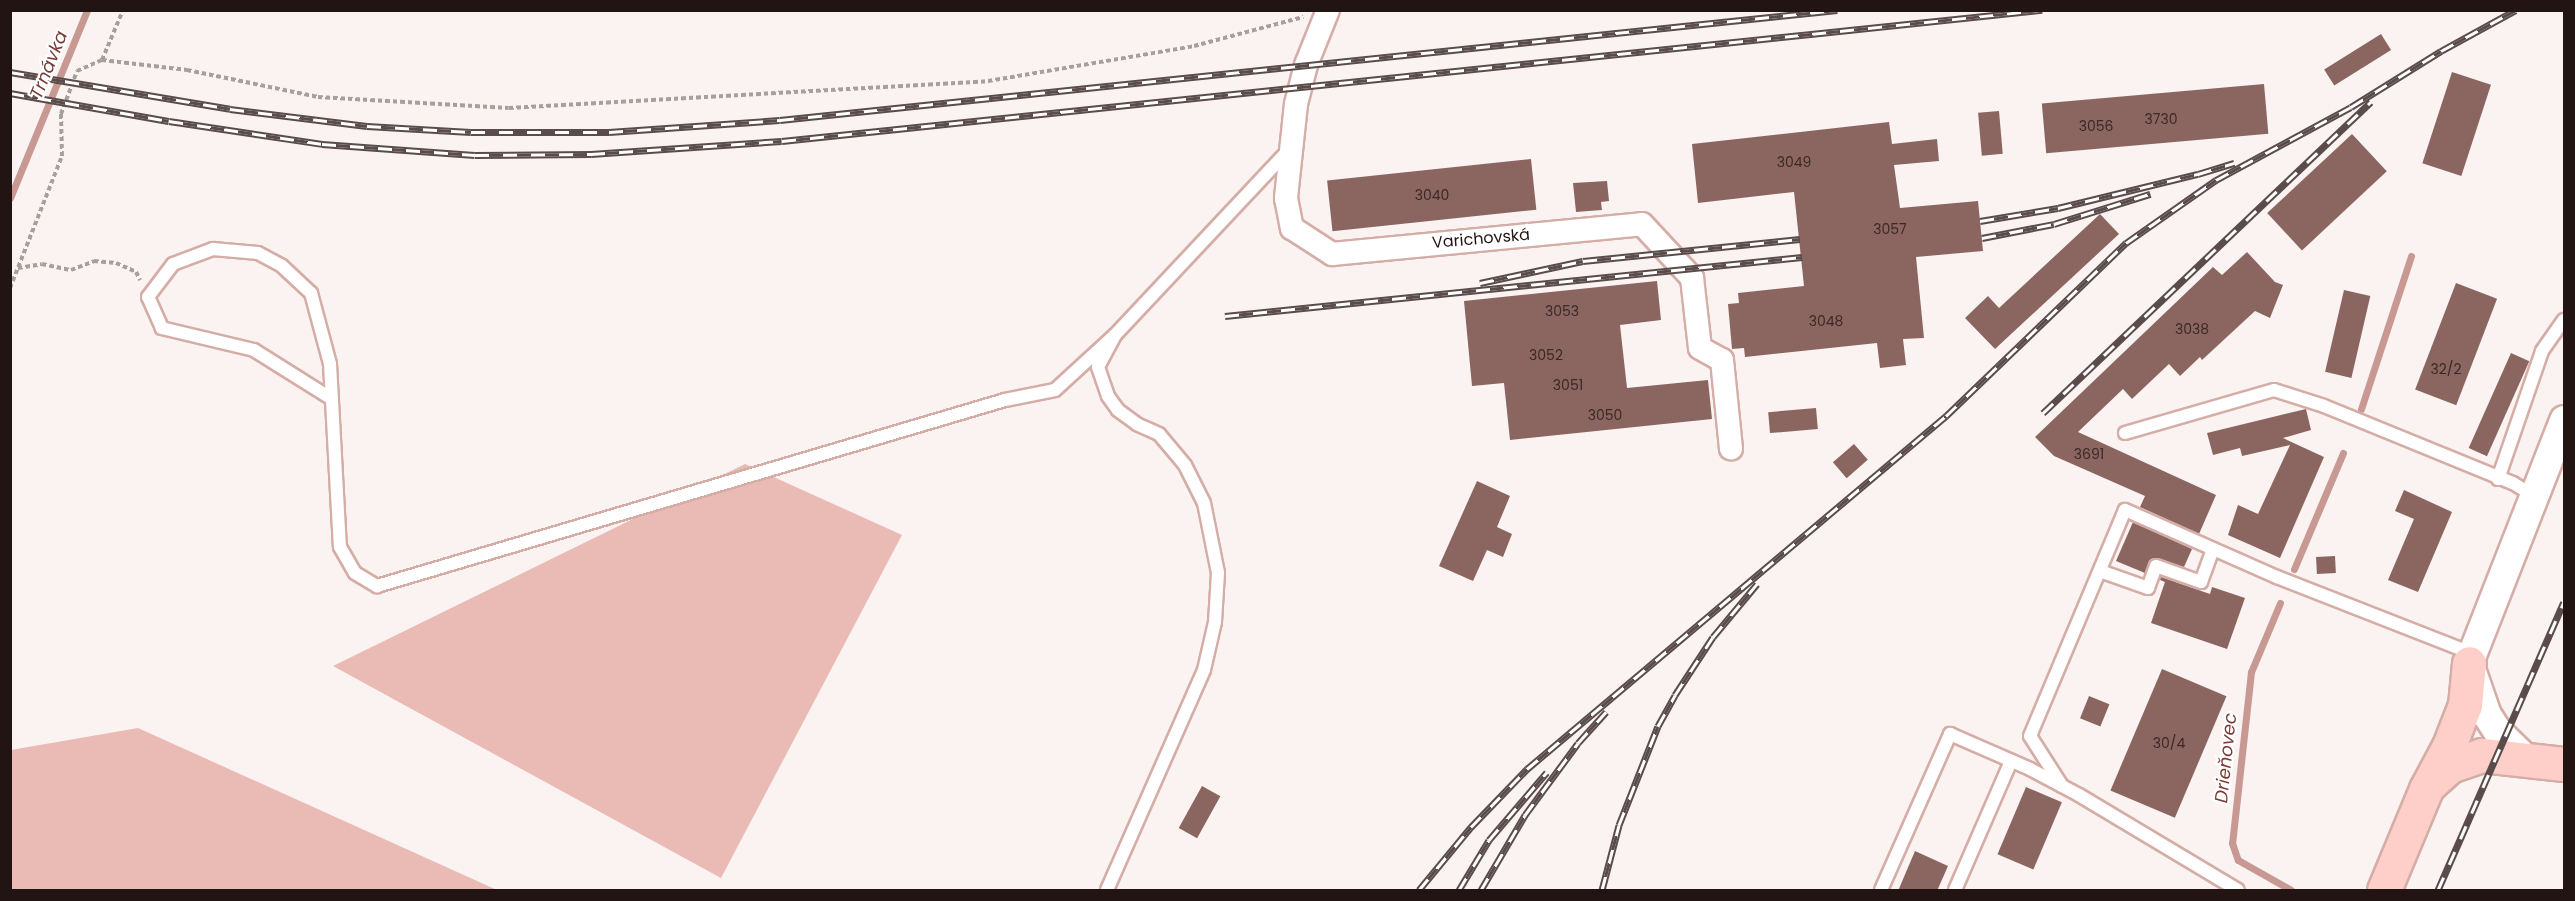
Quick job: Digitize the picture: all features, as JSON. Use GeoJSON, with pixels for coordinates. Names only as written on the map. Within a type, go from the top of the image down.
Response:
{"type":"FeatureCollection","features":[{"type":"Feature","properties":{"kind":"main road"},"geometry":{"type":"LineString","coordinates":[[2384,891],[2426,789],[2449,746],[2465,705],[2471,659]]}},
{"type":"Feature","properties":{"kind":"main road"},"geometry":{"type":"LineString","coordinates":[[2426,789],[2450,766],[2470,757],[2498,754],[2565,764]]}},
{"type":"Feature","properties":{"kind":"street","name":"Varichovská"},"geometry":{"type":"LineString","coordinates":[[1328,10],[1306,65],[1296,104],[1286,198],[1292,228],[1332,254],[1642,224],[1692,278],[1700,348],[1722,360],[1731,449]]}},
{"type":"Feature","properties":{"kind":"street"},"geometry":{"type":"LineString","coordinates":[[2525,758],[2498,732],[2487,715],[2471,659],[2565,420]]}},
{"type":"Feature","properties":{"kind":"lane"},"geometry":{"type":"LineString","coordinates":[[332,399],[254,350],[162,328],[148,297],[172,264],[213,249],[258,253],[282,266],[311,293],[330,364],[332,399],[340,547],[355,573],[377,586],[1005,400],[1055,390],[1114,335],[1291,148]]}},
{"type":"Feature","properties":{"kind":"lane"},"geometry":{"type":"LineString","coordinates":[[2499,478],[2542,351],[2565,320]]}},
{"type":"Feature","properties":{"kind":"lane"},"geometry":{"type":"LineString","coordinates":[[1107,891],[1204,670],[1215,622],[1218,573],[1204,503],[1185,465],[1159,434],[1128,417],[1108,396],[1098,367],[1114,335]]}},
{"type":"Feature","properties":{"kind":"lane"},"geometry":{"type":"LineString","coordinates":[[2125,433],[2274,390],[2324,406],[2513,483],[2534,496]]}},
{"type":"Feature","properties":{"kind":"lane"},"geometry":{"type":"LineString","coordinates":[[2062,786],[2030,736],[2125,510],[2471,659]]}},
{"type":"Feature","properties":{"kind":"lane"},"geometry":{"type":"LineString","coordinates":[[2100,571],[2148,588],[2156,566],[2200,582],[2213,549]]}},
{"type":"Feature","properties":{"kind":"lane"},"geometry":{"type":"LineString","coordinates":[[1881,891],[1950,734],[2062,786],[2238,891]]}},
{"type":"Feature","properties":{"kind":"lane"},"geometry":{"type":"LineString","coordinates":[[1955,891],[2011,761]]}},
{"type":"Feature","properties":{"kind":"path"},"geometry":{"type":"LineString","coordinates":[[102,60],[123,10]]}},
{"type":"Feature","properties":{"kind":"path"},"geometry":{"type":"LineString","coordinates":[[10,288],[62,156],[61,114],[77,71],[102,60],[187,70],[318,97],[509,108],[988,81],[1194,46],[1304,16]]}},
{"type":"Feature","properties":{"kind":"path"},"geometry":{"type":"LineString","coordinates":[[18,268],[42,264],[71,270],[94,261],[116,263],[136,272],[148,297]]}},
{"type":"Feature","properties":{"kind":"shaded area"},"geometry":{"type":"Polygon","coordinates":[[[745,464],[902,535],[721,878],[333,666],[745,464]]]}},
{"type":"Feature","properties":{"kind":"shaded area"},"geometry":{"type":"Polygon","coordinates":[[[138,728],[497,890],[11,890],[11,750],[138,728]]]}},
{"type":"Feature","properties":{"kind":"building"},"geometry":{"type":"Polygon","coordinates":[[[2381,34],[2391,50],[2334,86],[2324,70],[2381,34]]]}},
{"type":"Feature","properties":{"kind":"building"},"geometry":{"type":"Polygon","coordinates":[[[2452,72],[2491,85],[2461,176],[2422,163],[2452,72]]]}},
{"type":"Feature","properties":{"kind":"building"},"geometry":{"type":"Polygon","coordinates":[[[2264,84],[2268,134],[2046,153],[2042,103],[2264,84]]]}},
{"type":"Feature","properties":{"kind":"building"},"geometry":{"type":"Polygon","coordinates":[[[1999,111],[2003,154],[1982,156],[1978,113],[1999,111]]]}},
{"type":"Feature","properties":{"kind":"building"},"geometry":{"type":"Polygon","coordinates":[[[1889,122],[1892,144],[1937,139],[1939,161],[1894,165],[1900,208],[1978,201],[1983,251],[1916,257],[1924,338],[1903,339],[1906,365],[1880,368],[1877,343],[1745,357],[1744,348],[1732,349],[1728,304],[1739,303],[1738,293],[1804,286],[1794,192],[1698,203],[1692,144],[1889,122]]]}},
{"type":"Feature","properties":{"kind":"building"},"geometry":{"type":"Polygon","coordinates":[[[2352,134],[2387,171],[2302,250],[2267,213],[2352,134]]]}},
{"type":"Feature","properties":{"kind":"building"},"geometry":{"type":"Polygon","coordinates":[[[1531,159],[1536,210],[1332,231],[1327,180],[1531,159]]]}},
{"type":"Feature","properties":{"kind":"building"},"geometry":{"type":"Polygon","coordinates":[[[1607,181],[1609,201],[1601,202],[1602,210],[1576,212],[1573,183],[1607,181]]]}},
{"type":"Feature","properties":{"kind":"building"},"geometry":{"type":"Polygon","coordinates":[[[2100,214],[2119,234],[1995,349],[1965,318],[1988,296],[1999,308],[2100,214]]]}},
{"type":"Feature","properties":{"kind":"building"},"geometry":{"type":"Polygon","coordinates":[[[2247,252],[2275,282],[2283,285],[2270,318],[2255,311],[2202,360],[2200,357],[2180,376],[2169,364],[2132,399],[2123,389],[2078,432],[2216,495],[2199,534],[2140,507],[2145,496],[2054,456],[2035,437],[2213,267],[2222,275],[2247,252]]]}},
{"type":"Feature","properties":{"kind":"building"},"geometry":{"type":"Polygon","coordinates":[[[1657,281],[1661,320],[1620,325],[1627,388],[1708,380],[1712,419],[1510,440],[1504,383],[1472,386],[1464,301],[1657,281]]]}},
{"type":"Feature","properties":{"kind":"building"},"geometry":{"type":"Polygon","coordinates":[[[2456,283],[2497,299],[2456,405],[2415,389],[2456,283]]]}},
{"type":"Feature","properties":{"kind":"building"},"geometry":{"type":"Polygon","coordinates":[[[2344,290],[2370,296],[2351,378],[2325,372],[2344,290]]]}},
{"type":"Feature","properties":{"kind":"building"},"geometry":{"type":"Polygon","coordinates":[[[2511,353],[2529,361],[2487,456],[2469,448],[2511,353]]]}},
{"type":"Feature","properties":{"kind":"building"},"geometry":{"type":"Polygon","coordinates":[[[1816,408],[1818,429],[1770,433],[1768,412],[1816,408]]]}},
{"type":"Feature","properties":{"kind":"building"},"geometry":{"type":"Polygon","coordinates":[[[2306,409],[2311,430],[2283,438],[2324,457],[2280,558],[2228,535],[2238,505],[2258,514],[2290,445],[2242,456],[2240,448],[2213,455],[2207,433],[2306,409]]]}},
{"type":"Feature","properties":{"kind":"building"},"geometry":{"type":"Polygon","coordinates":[[[1854,444],[1868,460],[1847,478],[1833,462],[1854,444]]]}},
{"type":"Feature","properties":{"kind":"building"},"geometry":{"type":"Polygon","coordinates":[[[1477,481],[1510,496],[1497,527],[1512,534],[1503,557],[1487,550],[1473,581],[1439,566],[1477,481]]]}},
{"type":"Feature","properties":{"kind":"building"},"geometry":{"type":"Polygon","coordinates":[[[2404,490],[2452,512],[2418,592],[2388,580],[2414,519],[2395,511],[2404,490]]]}},
{"type":"Feature","properties":{"kind":"building"},"geometry":{"type":"Polygon","coordinates":[[[2133,522],[2192,549],[2184,567],[2155,558],[2149,563],[2145,573],[2116,561],[2133,522]]]}},
{"type":"Feature","properties":{"kind":"building"},"geometry":{"type":"Polygon","coordinates":[[[2335,556],[2336,573],[2317,574],[2316,557],[2335,556]]]}},
{"type":"Feature","properties":{"kind":"building"},"geometry":{"type":"Polygon","coordinates":[[[2161,577],[2210,594],[2212,587],[2245,598],[2227,649],[2151,623],[2165,582],[2160,580],[2161,577]]]}},
{"type":"Feature","properties":{"kind":"building"},"geometry":{"type":"Polygon","coordinates":[[[2162,669],[2226,696],[2175,818],[2110,791],[2162,669]]]}},
{"type":"Feature","properties":{"kind":"building"},"geometry":{"type":"Polygon","coordinates":[[[2089,696],[2109,704],[2100,726],[2080,718],[2089,696]]]}},
{"type":"Feature","properties":{"kind":"building"},"geometry":{"type":"Polygon","coordinates":[[[1202,786],[1220,796],[1197,838],[1179,828],[1202,786]]]}},
{"type":"Feature","properties":{"kind":"building"},"geometry":{"type":"Polygon","coordinates":[[[2026,787],[2062,802],[2033,869],[1997,854],[2026,787]]]}},
{"type":"Feature","properties":{"kind":"building"},"geometry":{"type":"Polygon","coordinates":[[[1915,851],[1948,866],[1937,891],[1898,891],[1915,851]]]}},
{"type":"Feature","properties":{"kind":"waterway","name":"Trnávka"},"geometry":{"type":"LineString","coordinates":[[10,198],[87,10]]}},
{"type":"Feature","properties":{"kind":"waterway","name":"Drieňovec"},"geometry":{"type":"LineString","coordinates":[[2361,409],[2411,256]]}},
{"type":"Feature","properties":{"kind":"waterway","name":"Drieňovec"},"geometry":{"type":"LineString","coordinates":[[2294,569],[2343,453]]}},
{"type":"Feature","properties":{"kind":"waterway","name":"Drieňovec"},"geometry":{"type":"LineString","coordinates":[[2280,603],[2251,672],[2232,843],[2238,860],[2291,890]]}},
{"type":"Feature","properties":{"kind":"railway"},"geometry":{"type":"LineString","coordinates":[[10,72],[230,109],[367,126],[471,132],[609,132],[780,120],[1837,10]]}},
{"type":"Feature","properties":{"kind":"railway"},"geometry":{"type":"LineString","coordinates":[[10,93],[169,121],[322,144],[475,155],[591,154],[782,141],[2042,10]]}},
{"type":"Feature","properties":{"kind":"railway"},"geometry":{"type":"LineString","coordinates":[[1419,890],[1471,827],[1527,769],[1946,416],[2126,243],[2216,180],[2351,107],[2441,51],[2516,10]]}},
{"type":"Feature","properties":{"kind":"railway"},"geometry":{"type":"LineString","coordinates":[[2043,413],[2371,102]]}},
{"type":"Feature","properties":{"kind":"railway"},"geometry":{"type":"LineString","coordinates":[[1980,221],[2058,208],[2234,163]]}},
{"type":"Feature","properties":{"kind":"railway"},"geometry":{"type":"LineString","coordinates":[[1982,238],[2054,224],[2150,194]]}},
{"type":"Feature","properties":{"kind":"railway"},"geometry":{"type":"LineString","coordinates":[[1480,283],[1583,261],[1800,239]]}},
{"type":"Feature","properties":{"kind":"railway"},"geometry":{"type":"LineString","coordinates":[[1225,316],[1802,257]]}},
{"type":"Feature","properties":{"kind":"railway"},"geometry":{"type":"LineString","coordinates":[[1602,890],[1619,825],[1658,726],[1675,695],[1713,637],[1757,584]]}},
{"type":"Feature","properties":{"kind":"railway"},"geometry":{"type":"LineString","coordinates":[[2438,890],[2564,602]]}},
{"type":"Feature","properties":{"kind":"railway"},"geometry":{"type":"LineString","coordinates":[[1481,890],[1525,815],[1578,743],[1606,712]]}},
{"type":"Feature","properties":{"kind":"railway"},"geometry":{"type":"LineString","coordinates":[[1459,890],[1489,840],[1547,772]]}}]}
